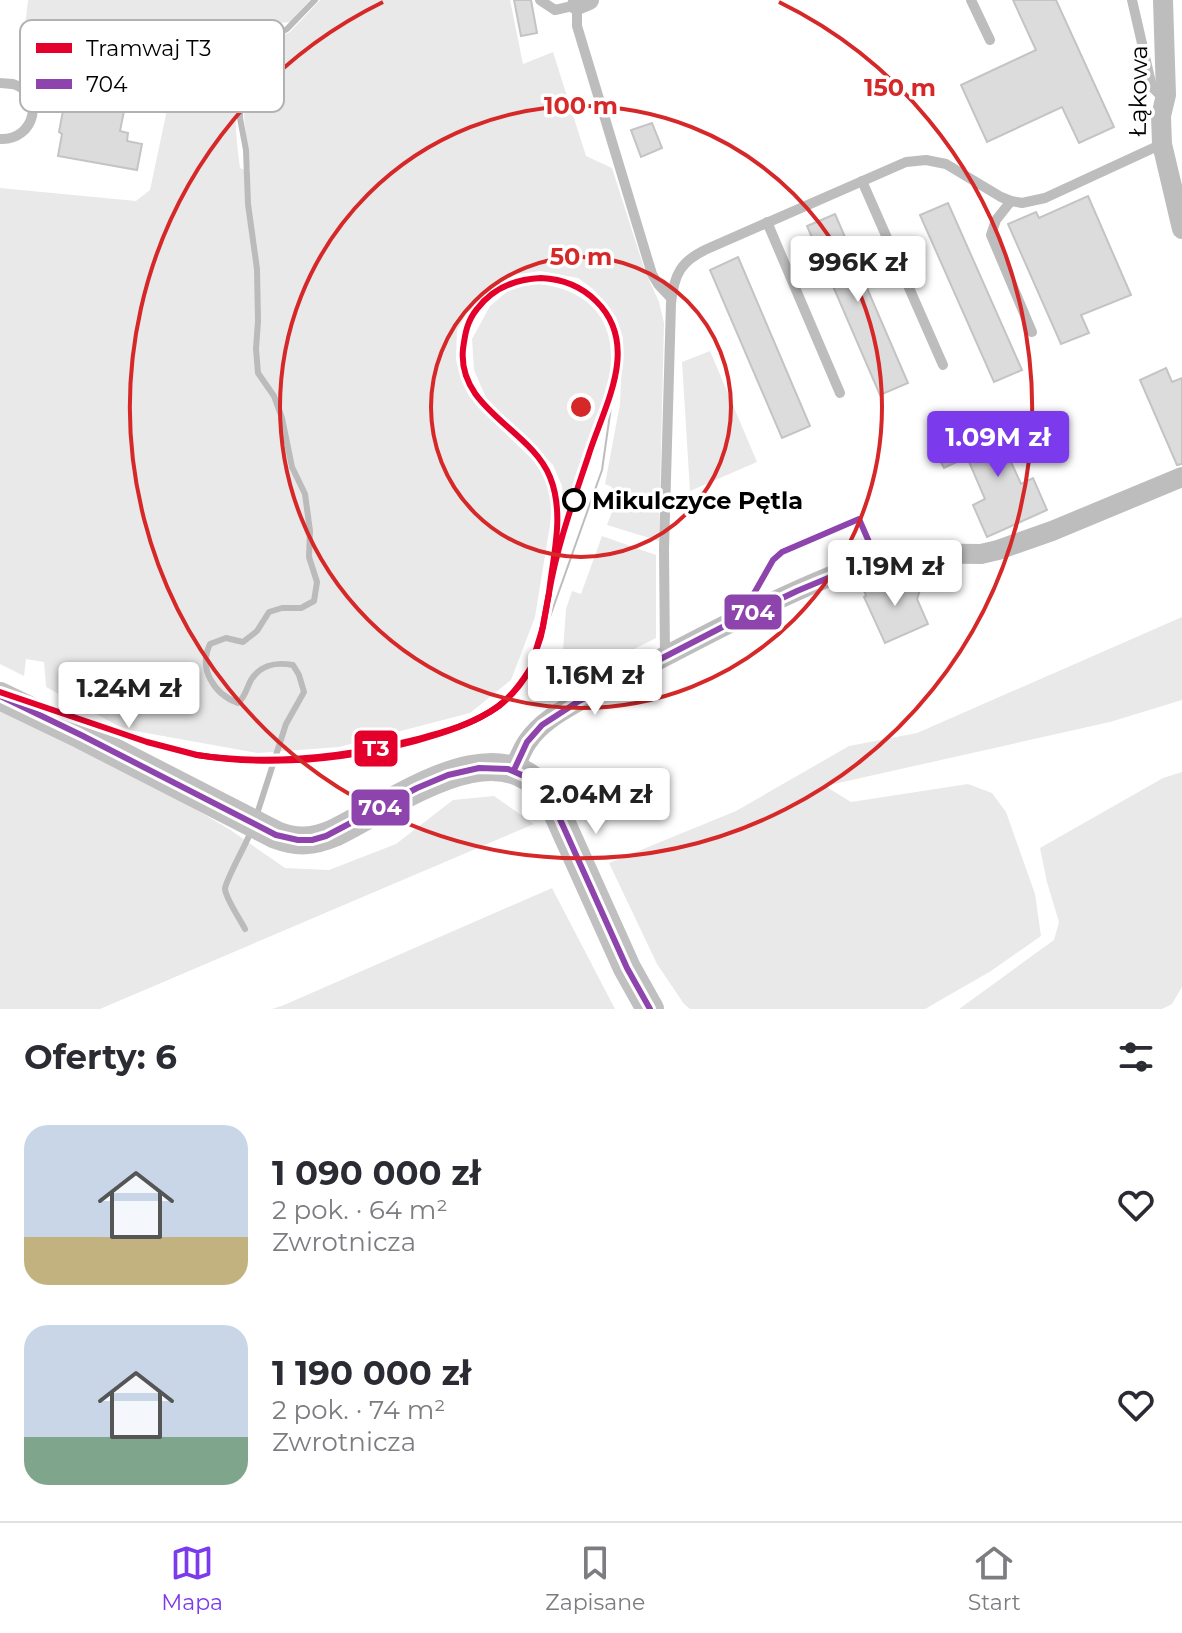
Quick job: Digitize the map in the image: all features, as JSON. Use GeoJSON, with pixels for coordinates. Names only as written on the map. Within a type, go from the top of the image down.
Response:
{"type":"FeatureCollection","features":[{"type":"Feature","properties":{"kind":"main road"},"geometry":{"type":"LineString","coordinates":[[0,696],[276,835],[297,841],[320,839],[449,774],[489,766],[514,770],[540,785],[550,799],[627,968],[650,1009]]}},
{"type":"Feature","properties":{"kind":"street","name":"Łąkowa"},"geometry":{"type":"LineString","coordinates":[[1163,0],[1166,59],[1174,92],[1161,116],[1162,144],[1182,229]]}},
{"type":"Feature","properties":{"kind":"street"},"geometry":{"type":"LineString","coordinates":[[514,770],[527,742],[542,725],[579,701],[797,591],[876,558],[900,553],[981,554],[998,550],[1182,477]]}},
{"type":"Feature","properties":{"kind":"lane"},"geometry":{"type":"LineString","coordinates":[[540,0],[555,10],[583,3],[577,26],[652,274],[671,298]]}},
{"type":"Feature","properties":{"kind":"lane"},"geometry":{"type":"LineString","coordinates":[[971,0],[990,40]]}},
{"type":"Feature","properties":{"kind":"lane"},"geometry":{"type":"LineString","coordinates":[[1132,0],[1152,87],[1159,94],[1174,92]]}},
{"type":"Feature","properties":{"kind":"lane"},"geometry":{"type":"LineString","coordinates":[[0,83],[20,88]]}},
{"type":"Feature","properties":{"kind":"lane"},"geometry":{"type":"LineString","coordinates":[[0,139],[9,140],[21,135],[30,125],[33,112]]}},
{"type":"Feature","properties":{"kind":"lane"},"geometry":{"type":"LineString","coordinates":[[665,657],[664,549],[671,298],[680,269],[696,254],[906,162],[926,160],[946,164],[1011,201],[1022,203],[1045,198],[1162,144]]}},
{"type":"Feature","properties":{"kind":"lane"},"geometry":{"type":"LineString","coordinates":[[862,181],[943,365]]}},
{"type":"Feature","properties":{"kind":"lane"},"geometry":{"type":"LineString","coordinates":[[1011,201],[996,220],[991,235],[1032,332]]}},
{"type":"Feature","properties":{"kind":"lane"},"geometry":{"type":"LineString","coordinates":[[767,222],[840,393]]}},
{"type":"Feature","properties":{"kind":"lane"},"geometry":{"type":"LineString","coordinates":[[740,618],[773,560],[782,552],[859,519],[876,558]]}},
{"type":"Feature","properties":{"kind":"shaded area"},"geometry":{"type":"Polygon","coordinates":[[[28,0],[310,0],[290,22],[26,20],[28,0]]]}},
{"type":"Feature","properties":{"kind":"shaded area"},"geometry":{"type":"Polygon","coordinates":[[[320,0],[510,0],[523,64],[553,52],[586,156],[612,168],[645,271],[659,302],[664,323],[659,541],[607,525],[616,501],[609,498],[612,487],[605,484],[620,404],[623,338],[616,317],[593,289],[578,278],[540,271],[513,275],[500,281],[473,303],[457,330],[456,360],[467,392],[477,406],[533,460],[546,479],[552,501],[550,525],[535,617],[511,680],[470,713],[339,747],[258,753],[124,729],[46,687],[44,662],[26,659],[24,676],[0,664],[0,188],[136,201],[150,190],[167,112],[236,112],[240,168],[250,172],[244,112],[284,112],[284,35],[320,0]]]}},
{"type":"Feature","properties":{"kind":"shaded area"},"geometry":{"type":"Polygon","coordinates":[[[539,284],[558,288],[588,302],[598,313],[610,342],[608,385],[564,513],[562,486],[553,465],[486,398],[474,370],[472,339],[490,306],[508,291],[539,284]]]}},
{"type":"Feature","properties":{"kind":"shaded area"},"geometry":{"type":"Polygon","coordinates":[[[710,351],[757,462],[690,491],[682,362],[710,351]]]}},
{"type":"Feature","properties":{"kind":"shaded area"},"geometry":{"type":"Polygon","coordinates":[[[602,536],[656,555],[656,638],[570,681],[562,664],[566,609],[572,591],[581,594],[602,536]]]}},
{"type":"Feature","properties":{"kind":"shaded area"},"geometry":{"type":"Polygon","coordinates":[[[1182,617],[1182,700],[1110,722],[825,786],[851,802],[968,784],[992,793],[1006,812],[1035,894],[1041,936],[991,971],[925,1009],[690,1009],[684,1004],[657,964],[609,863],[736,811],[849,746],[917,733],[1182,617]]]}},
{"type":"Feature","properties":{"kind":"shaded area"},"geometry":{"type":"Polygon","coordinates":[[[0,709],[156,786],[229,829],[285,868],[329,870],[396,844],[453,800],[494,796],[534,824],[100,1009],[0,1009],[0,709]]]}},
{"type":"Feature","properties":{"kind":"shaded area"},"geometry":{"type":"Polygon","coordinates":[[[1182,772],[1182,987],[1172,1004],[1162,1009],[959,1009],[1054,940],[1059,922],[1040,848],[1163,778],[1182,772]]]}},
{"type":"Feature","properties":{"kind":"shaded area"},"geometry":{"type":"Polygon","coordinates":[[[552,888],[615,1009],[272,1009],[284,1005],[552,888]]]}},
{"type":"Feature","properties":{"kind":"building"},"geometry":{"type":"Polygon","coordinates":[[[514,0],[531,0],[537,33],[521,36],[514,0]]]}},
{"type":"Feature","properties":{"kind":"building"},"geometry":{"type":"Polygon","coordinates":[[[1013,0],[1056,0],[1114,127],[1079,143],[1062,107],[987,142],[961,85],[1036,50],[1013,0]]]}},
{"type":"Feature","properties":{"kind":"building"},"geometry":{"type":"Polygon","coordinates":[[[63,112],[124,112],[120,131],[128,133],[127,141],[142,144],[137,170],[58,156],[62,134],[59,132],[63,112]]]}},
{"type":"Feature","properties":{"kind":"building"},"geometry":{"type":"Polygon","coordinates":[[[652,123],[662,148],[641,157],[631,130],[652,123]]]}},
{"type":"Feature","properties":{"kind":"building"},"geometry":{"type":"Polygon","coordinates":[[[1088,196],[1131,295],[1081,315],[1089,333],[1061,344],[1008,224],[1036,212],[1039,218],[1088,196]]]}},
{"type":"Feature","properties":{"kind":"building"},"geometry":{"type":"Polygon","coordinates":[[[948,203],[1022,370],[994,382],[920,215],[948,203]]]}},
{"type":"Feature","properties":{"kind":"building"},"geometry":{"type":"Polygon","coordinates":[[[835,214],[908,383],[880,395],[807,226],[835,214]]]}},
{"type":"Feature","properties":{"kind":"building"},"geometry":{"type":"Polygon","coordinates":[[[738,257],[810,426],[782,438],[710,270],[738,257]]]}},
{"type":"Feature","properties":{"kind":"building"},"geometry":{"type":"Polygon","coordinates":[[[1166,368],[1172,382],[1182,378],[1182,464],[1177,465],[1140,380],[1166,368]]]}},
{"type":"Feature","properties":{"kind":"building"},"geometry":{"type":"Polygon","coordinates":[[[1013,413],[1024,433],[1002,442],[1021,484],[1033,478],[1047,510],[987,537],[973,505],[985,499],[967,457],[944,468],[937,455],[992,430],[1013,413]]]}},
{"type":"Feature","properties":{"kind":"building"},"geometry":{"type":"Polygon","coordinates":[[[907,577],[912,587],[920,590],[917,599],[928,624],[885,643],[864,597],[864,590],[891,579],[893,583],[907,577]]]}},
{"type":"Feature","properties":{"kind":"waterway"},"geometry":{"type":"LineString","coordinates":[[284,31],[315,0]]}},
{"type":"Feature","properties":{"kind":"waterway"},"geometry":{"type":"LineString","coordinates":[[240,112],[257,269],[258,373],[274,396],[292,467],[305,494],[310,531],[309,557],[317,582],[314,601],[301,608],[269,612],[257,631],[243,642],[226,638],[210,644],[207,653],[210,680],[222,694],[238,703],[251,680],[264,667],[293,665],[299,675],[304,692],[286,724],[256,817]]}},
{"type":"Feature","properties":{"kind":"waterway"},"geometry":{"type":"LineString","coordinates":[[245,929],[225,889],[251,831]]}},
{"type":"Feature","properties":{"kind":"tram line","name":"T3"},"geometry":{"type":"LineString","coordinates":[[541,278],[571,284],[596,301],[609,319],[616,337],[618,357],[609,398],[556,558],[549,593],[557,520],[557,505],[550,477],[528,445],[497,418],[471,388],[464,370],[463,349],[469,323],[490,295],[523,280],[541,278]]}},
{"type":"Feature","properties":{"kind":"tram line"},"geometry":{"type":"LineString","coordinates":[[536,656],[602,470],[616,372]]}},
{"type":"Feature","properties":{"kind":"tram line","name":"T3"},"geometry":{"type":"LineString","coordinates":[[532,663],[549,593]]}},
{"type":"Feature","properties":{"kind":"tram line","name":"T3"},"geometry":{"type":"LineString","coordinates":[[532,663],[549,593]]}},
{"type":"Feature","properties":{"kind":"tram line","name":"T3"},"geometry":{"type":"LineString","coordinates":[[197,755],[279,760],[333,756],[414,740],[458,727],[499,706],[530,669]]}},
{"type":"Feature","properties":{"kind":"tram line","name":"T3"},"geometry":{"type":"LineString","coordinates":[[197,755],[252,761],[307,760],[361,753],[415,741],[481,717],[509,697],[530,669]]}},
{"type":"Feature","properties":{"kind":"tram line","name":"T3"},"geometry":{"type":"LineString","coordinates":[[0,692],[147,742],[197,755]]}},
{"type":"Feature","properties":{"kind":"transit line","name":"704"},"geometry":{"type":"LineString","coordinates":[[859,519],[876,558],[740,618],[773,560],[782,552],[859,519]]}},
{"type":"Feature","properties":{"kind":"transit line","name":"704"},"geometry":{"type":"LineString","coordinates":[[514,770],[527,742],[542,725],[579,701],[740,618]]}},
{"type":"Feature","properties":{"kind":"transit line","name":"704"},"geometry":{"type":"LineString","coordinates":[[0,696],[276,835],[298,840],[326,836],[448,775],[479,768],[508,769],[533,780],[554,806],[627,968],[650,1009]]}},
{"type":"Feature","properties":{"kind":"place","name":"Mikulczyce Pętla"},"geometry":{"type":"Point","coordinates":[574,500]}}]}
